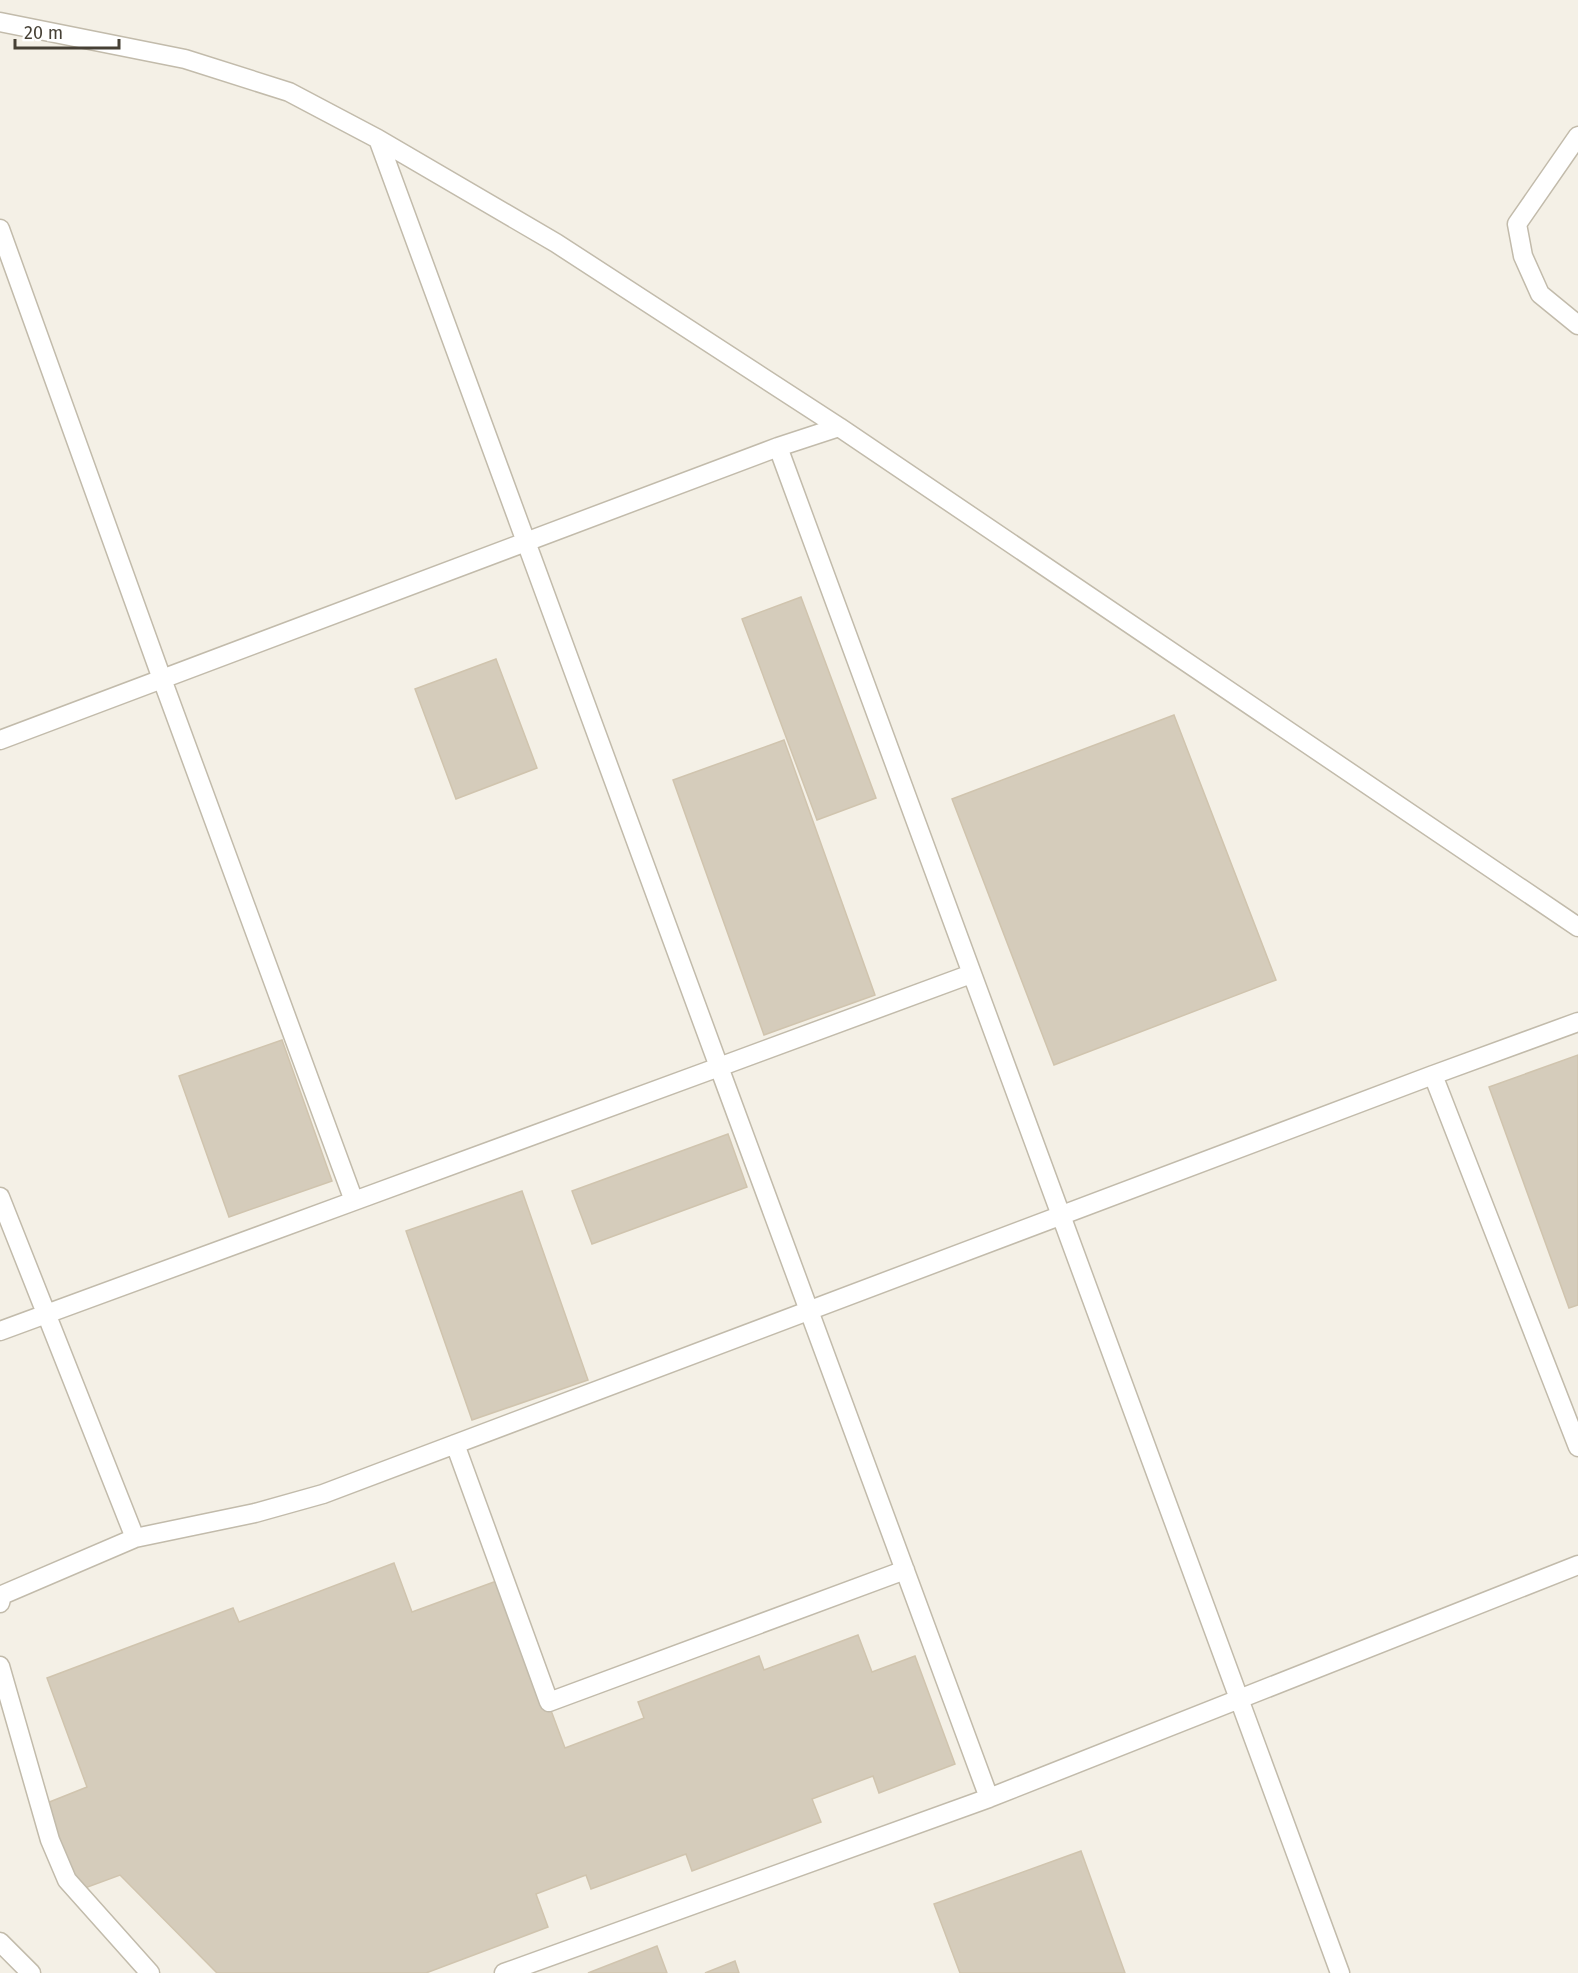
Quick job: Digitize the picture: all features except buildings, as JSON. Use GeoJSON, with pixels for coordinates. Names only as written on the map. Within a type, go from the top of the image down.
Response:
{"type":"FeatureCollection","features":[{"type":"Feature","properties":{"kind":"lane"},"geometry":{"type":"LineString","coordinates":[[0,22],[185,58],[289,92],[378,139],[556,243],[839,427],[1578,927]]}},
{"type":"Feature","properties":{"kind":"lane"},"geometry":{"type":"LineString","coordinates":[[1578,136],[1517,224],[1522,256],[1540,294],[1578,325]]}},
{"type":"Feature","properties":{"kind":"lane"},"geometry":{"type":"LineString","coordinates":[[378,139],[989,1798]]}},
{"type":"Feature","properties":{"kind":"lane"},"geometry":{"type":"LineString","coordinates":[[0,229],[354,1201]]}},
{"type":"Feature","properties":{"kind":"lane"},"geometry":{"type":"LineString","coordinates":[[0,740],[778,447],[839,427]]}},
{"type":"Feature","properties":{"kind":"lane"},"geometry":{"type":"LineString","coordinates":[[778,447],[1340,1973]]}},
{"type":"Feature","properties":{"kind":"lane"},"geometry":{"type":"LineString","coordinates":[[0,1330],[971,974]]}},
{"type":"Feature","properties":{"kind":"lane"},"geometry":{"type":"LineString","coordinates":[[0,1603],[2,1595],[135,1538],[255,1513],[323,1494],[1578,1022]]}},
{"type":"Feature","properties":{"kind":"lane"},"geometry":{"type":"LineString","coordinates":[[1433,1075],[1578,1447]]}},
{"type":"Feature","properties":{"kind":"lane"},"geometry":{"type":"LineString","coordinates":[[0,1197],[135,1538]]}},
{"type":"Feature","properties":{"kind":"lane"},"geometry":{"type":"LineString","coordinates":[[455,1444],[549,1701],[905,1570]]}},
{"type":"Feature","properties":{"kind":"lane"},"geometry":{"type":"LineString","coordinates":[[504,1973],[989,1798],[1578,1565]]}},
{"type":"Feature","properties":{"kind":"lane"},"geometry":{"type":"LineString","coordinates":[[0,1666],[50,1840],[67,1880],[150,1973]]}},
{"type":"Feature","properties":{"kind":"lane"},"geometry":{"type":"LineString","coordinates":[[0,1942],[31,1973]]}}]}
